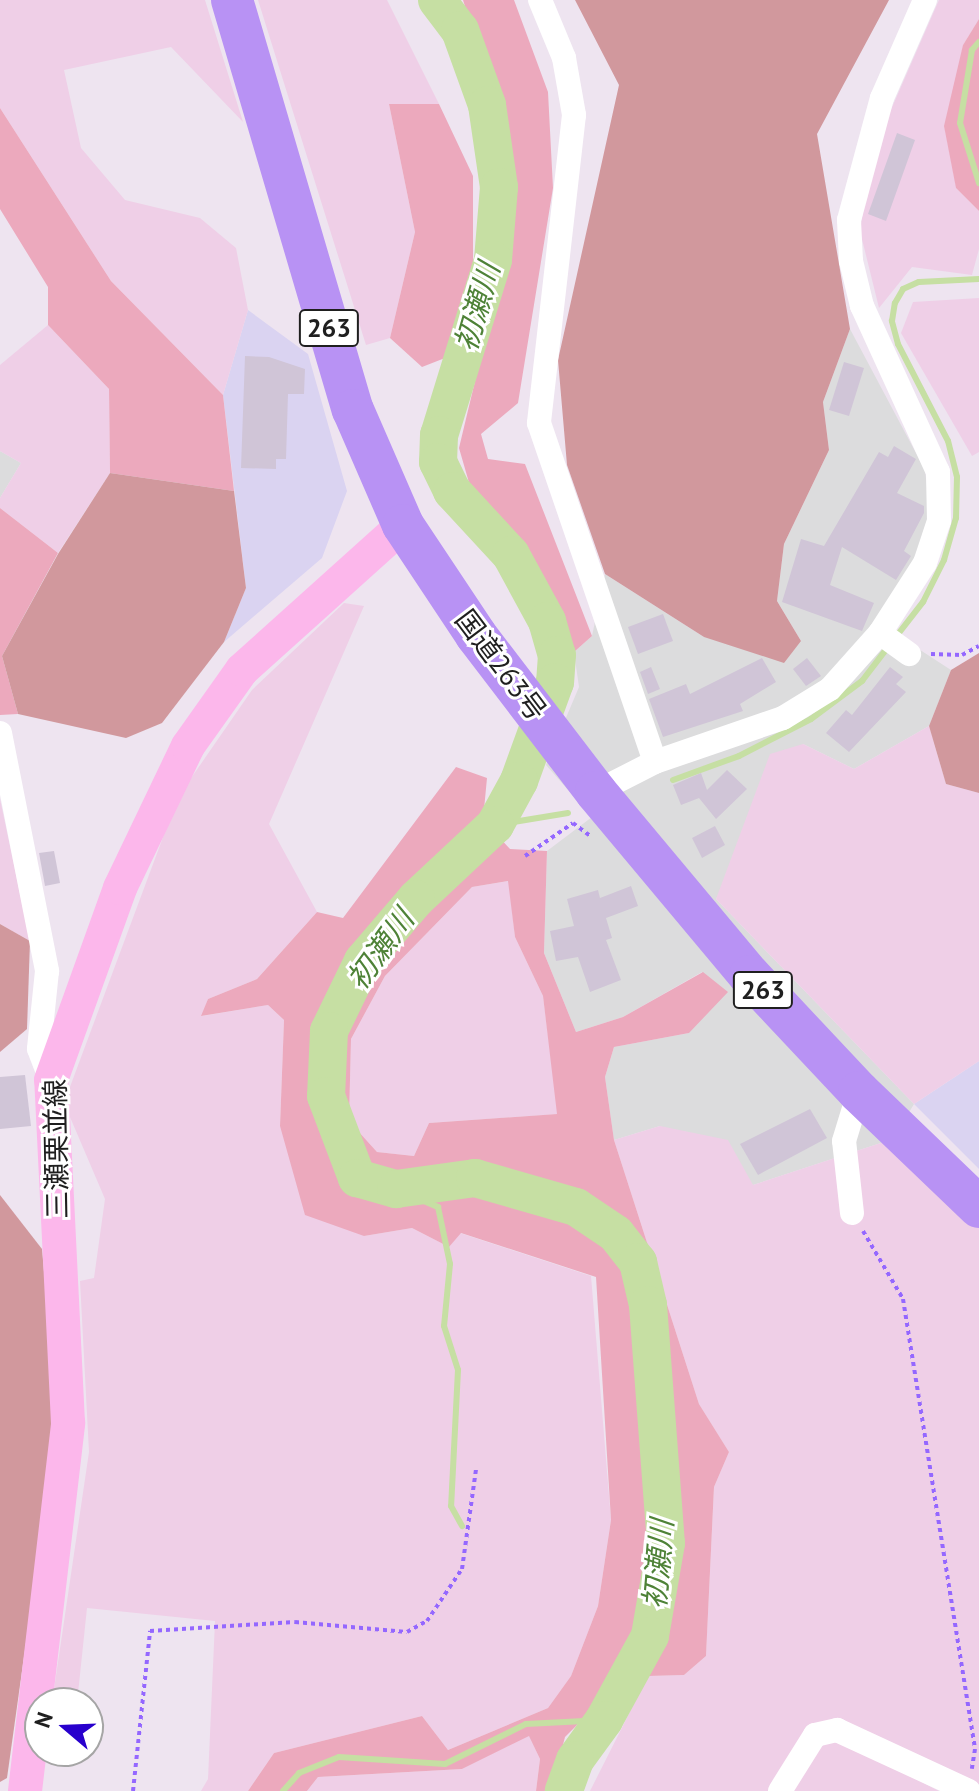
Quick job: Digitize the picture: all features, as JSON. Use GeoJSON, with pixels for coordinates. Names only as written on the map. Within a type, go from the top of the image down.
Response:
{"type":"FeatureCollection","features":[{"type":"Feature","properties":{"kind":"highway","name":"国道263号"},"geometry":{"type":"LineString","coordinates":[[232,0],[353,410],[403,525],[476,635],[596,792],[750,976],[859,1092],[979,1207]]}},
{"type":"Feature","properties":{"kind":"main road","name":"三瀬栗並線"},"geometry":{"type":"LineString","coordinates":[[25,1791],[68,1423],[51,1080],[120,888],[188,746],[242,670],[403,525]]}},
{"type":"Feature","properties":{"kind":"street"},"geometry":{"type":"LineString","coordinates":[[540,0],[564,58],[574,115],[539,423],[655,762]]}},
{"type":"Feature","properties":{"kind":"street"},"geometry":{"type":"LineString","coordinates":[[596,792],[655,762],[783,718],[830,689],[880,633],[925,563],[939,521],[938,472],[862,306],[851,261],[849,220],[882,98],[925,0]]}},
{"type":"Feature","properties":{"kind":"street"},"geometry":{"type":"LineString","coordinates":[[880,633],[909,654]]}},
{"type":"Feature","properties":{"kind":"street"},"geometry":{"type":"LineString","coordinates":[[0,733],[47,971],[39,1049],[51,1080]]}},
{"type":"Feature","properties":{"kind":"street"},"geometry":{"type":"LineString","coordinates":[[852,1213],[844,1141],[859,1092]]}},
{"type":"Feature","properties":{"kind":"street"},"geometry":{"type":"LineString","coordinates":[[780,1791],[815,1735],[837,1730],[969,1791]]}},
{"type":"Feature","properties":{"kind":"path"},"geometry":{"type":"LineString","coordinates":[[909,654],[962,655],[979,646]]}},
{"type":"Feature","properties":{"kind":"path"},"geometry":{"type":"LineString","coordinates":[[525,856],[573,823],[594,839]]}},
{"type":"Feature","properties":{"kind":"path"},"geometry":{"type":"LineString","coordinates":[[852,1213],[903,1299],[975,1749],[969,1791]]}},
{"type":"Feature","properties":{"kind":"path"},"geometry":{"type":"LineString","coordinates":[[133,1791],[150,1631],[295,1622],[407,1632],[427,1621],[462,1569],[476,1469]]}},
{"type":"Feature","properties":{"kind":"shaded area"},"geometry":{"type":"Polygon","coordinates":[[[0,0],[205,0],[243,122],[171,47],[64,70],[81,148],[125,200],[200,218],[236,248],[248,310],[223,395],[111,281],[0,108],[0,0]]]}},
{"type":"Feature","properties":{"kind":"shaded area"},"geometry":{"type":"Polygon","coordinates":[[[258,0],[387,0],[439,104],[389,104],[415,232],[390,338],[366,345],[258,0]]]}},
{"type":"Feature","properties":{"kind":"shaded area"},"geometry":{"type":"Polygon","coordinates":[[[463,0],[514,0],[548,92],[553,188],[518,403],[481,434],[488,459],[525,464],[592,636],[574,652],[525,551],[472,493],[459,448],[504,260],[505,134],[463,0]]]}},
{"type":"Feature","properties":{"kind":"shaded area"},"geometry":{"type":"Polygon","coordinates":[[[575,0],[889,0],[817,134],[850,329],[823,402],[829,450],[784,544],[777,601],[801,641],[784,663],[704,637],[605,574],[567,465],[558,360],[619,85],[575,0]]]}},
{"type":"Feature","properties":{"kind":"shaded area"},"geometry":{"type":"Polygon","coordinates":[[[939,0],[979,0],[979,19],[963,45],[956,188],[979,211],[979,249],[972,275],[912,267],[879,308],[860,231],[872,153],[939,0]]]}},
{"type":"Feature","properties":{"kind":"shaded area"},"geometry":{"type":"Polygon","coordinates":[[[979,19],[979,211],[956,188],[944,126],[963,45],[979,19]]]}},
{"type":"Feature","properties":{"kind":"shaded area"},"geometry":{"type":"Polygon","coordinates":[[[389,104],[439,104],[473,176],[473,280],[445,358],[422,367],[390,338],[415,232],[389,104]]]}},
{"type":"Feature","properties":{"kind":"shaded area"},"geometry":{"type":"Polygon","coordinates":[[[0,108],[111,281],[223,395],[234,491],[110,473],[109,389],[48,325],[48,287],[0,209],[0,108]]]}},
{"type":"Feature","properties":{"kind":"shaded area"},"geometry":{"type":"Polygon","coordinates":[[[979,298],[979,452],[972,456],[901,333],[913,302],[979,298]]]}},
{"type":"Feature","properties":{"kind":"shaded area"},"geometry":{"type":"Polygon","coordinates":[[[248,310],[308,354],[347,491],[322,558],[224,642],[246,588],[223,395],[248,310]]]}},
{"type":"Feature","properties":{"kind":"shaded area"},"geometry":{"type":"Polygon","coordinates":[[[48,325],[109,389],[110,473],[58,553],[0,508],[0,498],[21,463],[0,451],[0,365],[48,325]]]}},
{"type":"Feature","properties":{"kind":"shaded area"},"geometry":{"type":"Polygon","coordinates":[[[850,329],[925,470],[931,520],[918,561],[877,622],[951,670],[929,726],[854,769],[803,744],[716,899],[914,1104],[893,1139],[753,1185],[660,1126],[614,1140],[605,1077],[614,1047],[689,1033],[702,972],[623,1017],[576,1032],[544,953],[547,851],[592,817],[546,765],[579,687],[574,652],[592,636],[605,574],[704,637],[801,641],[777,601],[784,544],[829,450],[823,402],[850,329]]]}},
{"type":"Feature","properties":{"kind":"shaded area"},"geometry":{"type":"Polygon","coordinates":[[[0,451],[21,463],[0,498],[0,451]]]}},
{"type":"Feature","properties":{"kind":"shaded area"},"geometry":{"type":"Polygon","coordinates":[[[110,473],[234,491],[246,588],[224,642],[162,723],[126,738],[18,714],[2,656],[58,554],[110,473]]]}},
{"type":"Feature","properties":{"kind":"shaded area"},"geometry":{"type":"Polygon","coordinates":[[[0,508],[58,553],[2,656],[18,714],[0,715],[0,508]]]}},
{"type":"Feature","properties":{"kind":"shaded area"},"geometry":{"type":"Polygon","coordinates":[[[344,603],[364,606],[269,824],[317,912],[257,979],[208,999],[202,1016],[268,1005],[284,1020],[280,1126],[364,1236],[412,1228],[449,1247],[460,1233],[591,1276],[611,1520],[598,1606],[571,1676],[548,1708],[448,1750],[422,1716],[274,1753],[248,1791],[201,1791],[208,1779],[215,1621],[87,1608],[79,1687],[54,1687],[89,1452],[80,1281],[94,1278],[105,1199],[64,1103],[178,797],[252,690],[344,603]]]}},
{"type":"Feature","properties":{"kind":"shaded area"},"geometry":{"type":"Polygon","coordinates":[[[979,653],[979,793],[946,784],[929,726],[951,670],[979,653]]]}},
{"type":"Feature","properties":{"kind":"shaded area"},"geometry":{"type":"Polygon","coordinates":[[[929,726],[946,784],[979,793],[979,1061],[914,1104],[716,899],[770,754],[803,744],[854,769],[929,726]]]}},
{"type":"Feature","properties":{"kind":"shaded area"},"geometry":{"type":"Polygon","coordinates":[[[456,767],[487,778],[483,820],[510,849],[547,851],[544,953],[576,1032],[623,1017],[703,972],[728,992],[689,1033],[614,1047],[605,1077],[614,1140],[699,1404],[729,1452],[714,1487],[706,1656],[684,1675],[648,1676],[618,1669],[597,1705],[565,1737],[551,1791],[536,1791],[540,1759],[529,1736],[462,1769],[318,1777],[307,1791],[248,1791],[274,1753],[422,1716],[448,1750],[548,1708],[571,1676],[598,1606],[611,1520],[596,1277],[461,1233],[449,1247],[412,1228],[364,1236],[305,1215],[280,1126],[284,1020],[268,1005],[201,1016],[208,999],[257,979],[317,912],[343,918],[456,767]],[[508,881],[472,887],[385,976],[351,1039],[349,1121],[377,1152],[414,1156],[429,1123],[557,1114],[543,996],[515,937],[508,881]]]}},
{"type":"Feature","properties":{"kind":"shaded area"},"geometry":{"type":"Polygon","coordinates":[[[0,799],[30,941],[0,924],[0,799]]]}},
{"type":"Feature","properties":{"kind":"shaded area"},"geometry":{"type":"Polygon","coordinates":[[[509,881],[515,937],[543,996],[558,1114],[429,1123],[414,1156],[377,1152],[349,1121],[351,1039],[385,976],[472,887],[509,881]]]}},
{"type":"Feature","properties":{"kind":"shaded area"},"geometry":{"type":"Polygon","coordinates":[[[0,924],[30,941],[27,1029],[0,1052],[0,924]]]}},
{"type":"Feature","properties":{"kind":"shaded area"},"geometry":{"type":"Polygon","coordinates":[[[979,1061],[979,1169],[914,1104],[979,1061]]]}},
{"type":"Feature","properties":{"kind":"shaded area"},"geometry":{"type":"Polygon","coordinates":[[[660,1126],[728,1140],[753,1185],[893,1139],[979,1228],[979,1791],[828,1721],[772,1791],[590,1791],[648,1676],[684,1675],[706,1656],[714,1487],[729,1452],[699,1404],[614,1140],[660,1126]]]}},
{"type":"Feature","properties":{"kind":"shaded area"},"geometry":{"type":"Polygon","coordinates":[[[0,1195],[42,1249],[57,1421],[7,1778],[0,1782],[0,1195]]]}},
{"type":"Feature","properties":{"kind":"shaded area"},"geometry":{"type":"Polygon","coordinates":[[[529,1735],[540,1759],[536,1791],[307,1791],[318,1777],[462,1769],[529,1735]]]}},
{"type":"Feature","properties":{"kind":"shaded area"},"geometry":{"type":"Polygon","coordinates":[[[839,1740],[939,1791],[787,1791],[817,1743],[839,1740]]]}},
{"type":"Feature","properties":{"kind":"building"},"geometry":{"type":"Polygon","coordinates":[[[897,133],[915,140],[886,221],[868,214],[897,133]]]}},
{"type":"Feature","properties":{"kind":"building"},"geometry":{"type":"Polygon","coordinates":[[[245,356],[269,357],[305,369],[304,394],[288,394],[286,459],[276,459],[276,469],[241,468],[245,356]]]}},
{"type":"Feature","properties":{"kind":"building"},"geometry":{"type":"Polygon","coordinates":[[[844,362],[864,368],[849,416],[829,410],[844,362]]]}},
{"type":"Feature","properties":{"kind":"building"},"geometry":{"type":"Polygon","coordinates":[[[894,446],[916,459],[897,493],[924,506],[924,513],[904,551],[911,556],[896,580],[842,547],[830,585],[874,603],[862,631],[782,602],[801,539],[824,546],[879,452],[888,457],[894,446]]]}},
{"type":"Feature","properties":{"kind":"building"},"geometry":{"type":"Polygon","coordinates":[[[663,614],[673,641],[638,654],[628,627],[663,614]]]}},
{"type":"Feature","properties":{"kind":"building"},"geometry":{"type":"Polygon","coordinates":[[[762,658],[776,682],[740,704],[743,711],[663,737],[649,699],[686,684],[690,694],[762,658]]]}},
{"type":"Feature","properties":{"kind":"building"},"geometry":{"type":"Polygon","coordinates":[[[807,658],[821,676],[806,686],[793,669],[807,658]]]}},
{"type":"Feature","properties":{"kind":"building"},"geometry":{"type":"Polygon","coordinates":[[[651,667],[660,689],[648,694],[640,672],[651,667]]]}},
{"type":"Feature","properties":{"kind":"building"},"geometry":{"type":"Polygon","coordinates":[[[890,667],[903,677],[896,684],[906,692],[849,752],[826,733],[846,710],[852,715],[890,667]]]}},
{"type":"Feature","properties":{"kind":"building"},"geometry":{"type":"Polygon","coordinates":[[[727,770],[747,789],[716,819],[699,798],[681,805],[673,785],[701,773],[707,790],[727,770]]]}},
{"type":"Feature","properties":{"kind":"building"},"geometry":{"type":"Polygon","coordinates":[[[715,826],[725,845],[702,858],[692,838],[715,826]]]}},
{"type":"Feature","properties":{"kind":"building"},"geometry":{"type":"Polygon","coordinates":[[[54,851],[60,883],[45,886],[39,853],[54,851]]]}},
{"type":"Feature","properties":{"kind":"building"},"geometry":{"type":"Polygon","coordinates":[[[631,886],[638,906],[606,918],[612,938],[606,940],[621,980],[590,992],[578,957],[556,961],[550,931],[574,926],[567,899],[598,890],[600,898],[631,886]]]}},
{"type":"Feature","properties":{"kind":"building"},"geometry":{"type":"Polygon","coordinates":[[[25,1075],[31,1126],[0,1129],[0,1077],[25,1075]]]}},
{"type":"Feature","properties":{"kind":"building"},"geometry":{"type":"Polygon","coordinates":[[[810,1109],[827,1138],[758,1175],[740,1144],[810,1109]]]}},
{"type":"Feature","properties":{"kind":"waterway","name":"初瀬川"},"geometry":{"type":"LineString","coordinates":[[437,0],[460,30],[487,105],[499,187],[493,260],[439,435],[438,462],[452,491],[511,555],[547,621],[557,655],[555,682],[519,781],[495,825],[416,899],[363,961],[329,1031],[326,1096],[357,1178],[396,1189],[475,1178],[576,1207],[616,1234],[638,1262],[648,1305],[666,1543],[650,1636],[604,1720],[575,1760],[564,1791]]}},
{"type":"Feature","properties":{"kind":"waterway"},"geometry":{"type":"LineString","coordinates":[[979,42],[972,50],[960,123],[979,183]]}},
{"type":"Feature","properties":{"kind":"waterway"},"geometry":{"type":"LineString","coordinates":[[895,638],[923,602],[944,560],[956,518],[957,477],[948,441],[898,344],[892,321],[895,303],[903,289],[919,282],[979,279]]}},
{"type":"Feature","properties":{"kind":"waterway"},"geometry":{"type":"LineString","coordinates":[[673,780],[739,756],[811,719],[862,681],[888,647]]}},
{"type":"Feature","properties":{"kind":"waterway"},"geometry":{"type":"LineString","coordinates":[[495,825],[568,813]]}},
{"type":"Feature","properties":{"kind":"waterway"},"geometry":{"type":"LineString","coordinates":[[396,1189],[438,1207],[450,1264],[444,1326],[458,1370],[451,1506],[462,1526]]}},
{"type":"Feature","properties":{"kind":"waterway"},"geometry":{"type":"LineString","coordinates":[[283,1791],[299,1773],[339,1757],[445,1764],[526,1724],[604,1720]]}}]}
